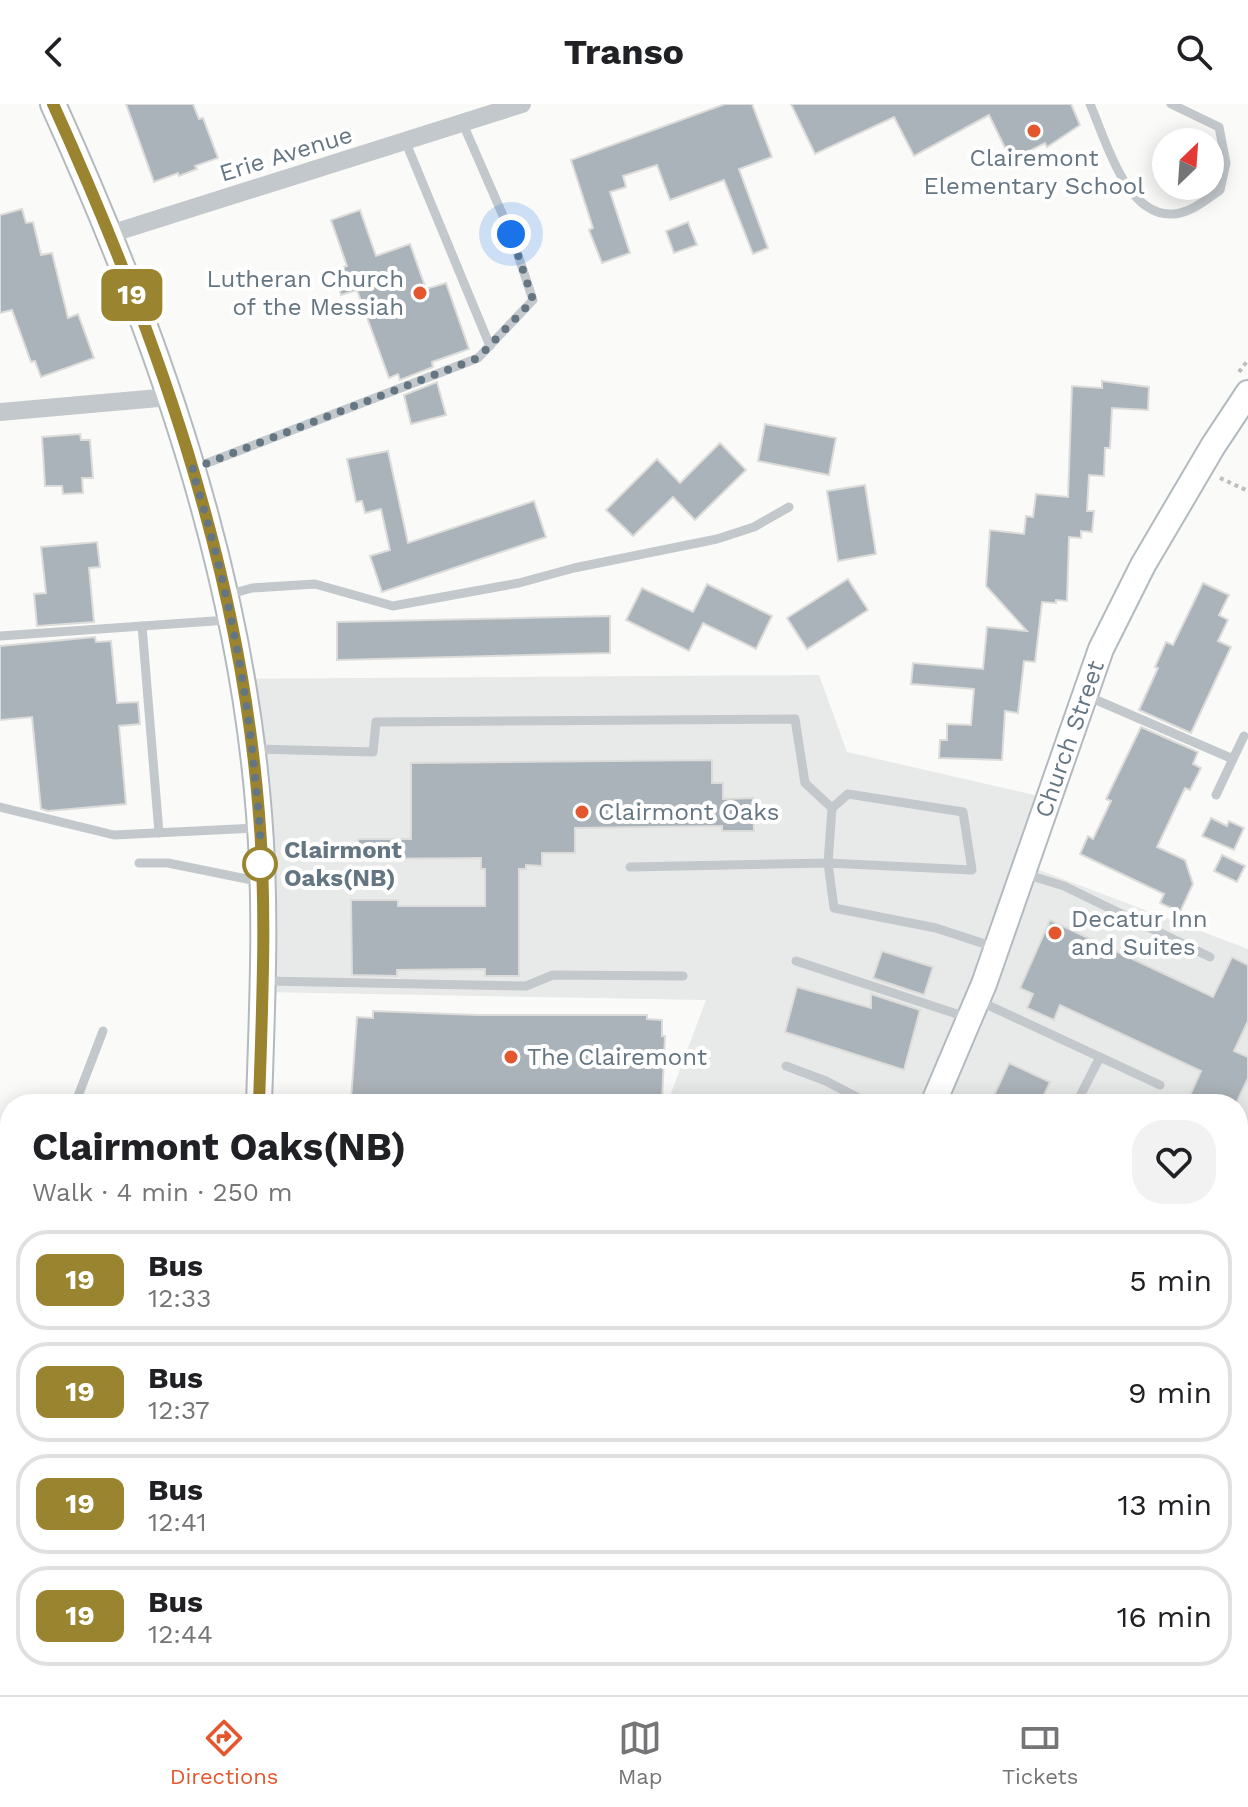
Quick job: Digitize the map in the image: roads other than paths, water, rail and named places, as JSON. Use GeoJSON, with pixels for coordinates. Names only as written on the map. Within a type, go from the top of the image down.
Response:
{"type":"FeatureCollection","features":[{"type":"Feature","properties":{"kind":"main road"},"geometry":{"type":"LineString","coordinates":[[53,104],[110,234],[170,397],[226,595],[252,749],[260,828],[262,981],[259,1094]]}},
{"type":"Feature","properties":{"kind":"main road","name":"Church Street"},"geometry":{"type":"LineString","coordinates":[[937,1094],[998,948],[1101,649],[1138,575],[1207,471],[1248,393]]}},
{"type":"Feature","properties":{"kind":"street","name":"Erie Avenue"},"geometry":{"type":"LineString","coordinates":[[110,234],[522,104]]}},
{"type":"Feature","properties":{"kind":"street"},"geometry":{"type":"LineString","coordinates":[[0,412],[170,397]]}},
{"type":"Feature","properties":{"kind":"lane"},"geometry":{"type":"LineString","coordinates":[[1090,104],[1126,187],[1141,204],[1169,215],[1197,207],[1220,190],[1226,163],[1219,127],[1171,104]]}},
{"type":"Feature","properties":{"kind":"lane"},"geometry":{"type":"LineString","coordinates":[[192,469],[478,358],[533,300],[511,234],[463,124]]}},
{"type":"Feature","properties":{"kind":"lane"},"geometry":{"type":"LineString","coordinates":[[406,143],[490,346]]}},
{"type":"Feature","properties":{"kind":"lane"},"geometry":{"type":"LineString","coordinates":[[226,595],[252,588],[315,584],[393,606],[519,583],[574,568],[717,539],[754,527],[789,507]]}},
{"type":"Feature","properties":{"kind":"lane"},"geometry":{"type":"LineString","coordinates":[[0,636],[231,620]]}},
{"type":"Feature","properties":{"kind":"lane"},"geometry":{"type":"LineString","coordinates":[[142,626],[159,833]]}},
{"type":"Feature","properties":{"kind":"lane"},"geometry":{"type":"LineString","coordinates":[[1084,695],[1233,759]]}},
{"type":"Feature","properties":{"kind":"lane"},"geometry":{"type":"LineString","coordinates":[[252,749],[373,752],[376,722],[795,719],[805,783],[832,808]]}},
{"type":"Feature","properties":{"kind":"lane"},"geometry":{"type":"LineString","coordinates":[[1216,795],[1244,736]]}},
{"type":"Feature","properties":{"kind":"lane"},"geometry":{"type":"LineString","coordinates":[[630,867],[828,863],[972,870],[963,812],[848,794],[832,808],[828,863],[834,908],[936,928],[998,948]]}},
{"type":"Feature","properties":{"kind":"lane"},"geometry":{"type":"LineString","coordinates":[[0,807],[114,835],[260,828]]}},
{"type":"Feature","properties":{"kind":"lane"},"geometry":{"type":"LineString","coordinates":[[139,863],[168,863],[262,882]]}},
{"type":"Feature","properties":{"kind":"lane"},"geometry":{"type":"LineString","coordinates":[[1025,874],[1064,886],[1210,957]]}},
{"type":"Feature","properties":{"kind":"lane"},"geometry":{"type":"LineString","coordinates":[[796,961],[974,1009],[1100,1057],[1160,1085]]}},
{"type":"Feature","properties":{"kind":"lane"},"geometry":{"type":"LineString","coordinates":[[262,981],[526,986],[553,975],[683,976]]}},
{"type":"Feature","properties":{"kind":"lane"},"geometry":{"type":"LineString","coordinates":[[79,1094],[103,1031]]}},
{"type":"Feature","properties":{"kind":"lane"},"geometry":{"type":"LineString","coordinates":[[1081,1094],[1100,1057]]}},
{"type":"Feature","properties":{"kind":"lane"},"geometry":{"type":"LineString","coordinates":[[786,1066],[851,1094]]}},
{"type":"Feature","properties":{"kind":"place","name":"Clairemont Elementary School"},"geometry":{"type":"Point","coordinates":[1034,131]}},
{"type":"Feature","properties":{"kind":"place","name":"Lutheran Church of the Messiah"},"geometry":{"type":"Point","coordinates":[420,293]}},
{"type":"Feature","properties":{"kind":"place","name":"Clairmont Oaks"},"geometry":{"type":"Point","coordinates":[582,812]}},
{"type":"Feature","properties":{"kind":"place","name":"Clairmont Oaks(NB)"},"geometry":{"type":"Point","coordinates":[260,864]}},
{"type":"Feature","properties":{"kind":"place","name":"Decatur Inn and Suites"},"geometry":{"type":"Point","coordinates":[1055,933]}},
{"type":"Feature","properties":{"kind":"place","name":"The Clairemont"},"geometry":{"type":"Point","coordinates":[511,1057]}}]}
